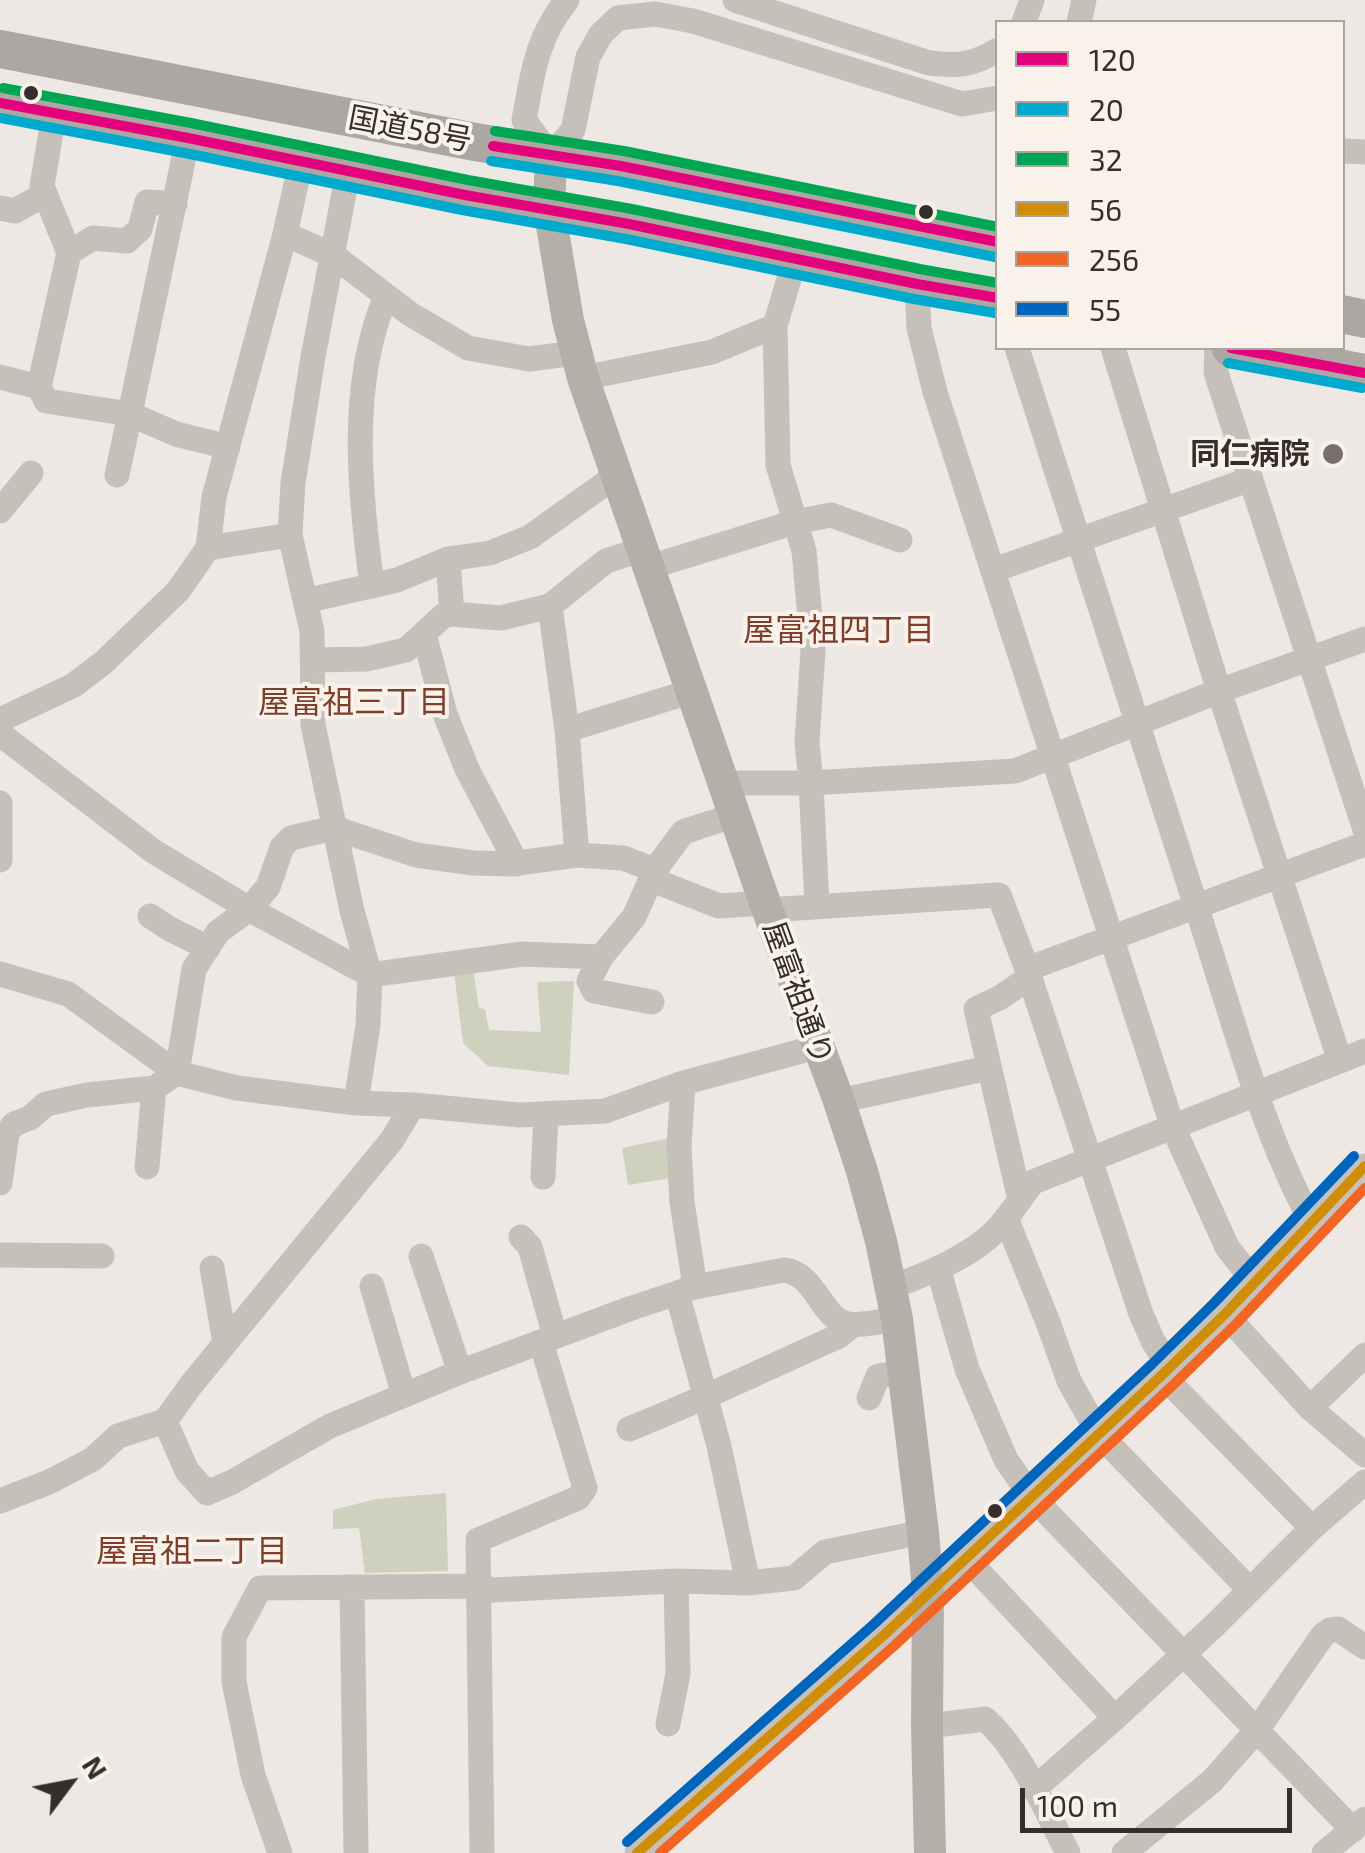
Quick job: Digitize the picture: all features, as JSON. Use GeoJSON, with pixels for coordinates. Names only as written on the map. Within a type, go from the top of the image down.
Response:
{"type":"FeatureCollection","features":[{"type":"Feature","properties":{"kind":"highway","name":"国道58号"},"geometry":{"type":"LineString","coordinates":[[0,49],[551,156],[621,166],[995,241]]}},
{"type":"Feature","properties":{"kind":"highway","name":"国道58号"},"geometry":{"type":"LineString","coordinates":[[0,104],[995,297]]}},
{"type":"Feature","properties":{"kind":"highway"},"geometry":{"type":"LineString","coordinates":[[1242,350],[1365,373]]}},
{"type":"Feature","properties":{"kind":"main road","name":"屋富祖通り"},"geometry":{"type":"LineString","coordinates":[[551,156],[549,208],[580,366],[766,906],[839,1101],[862,1171],[894,1303],[924,1532],[928,1593],[926,1726],[930,1853]]}},
{"type":"Feature","properties":{"kind":"street"},"geometry":{"type":"LineString","coordinates":[[566,0],[540,43],[524,120],[551,156],[572,130],[588,57],[601,34],[618,18],[654,14],[693,21],[962,104],[995,98]]}},
{"type":"Feature","properties":{"kind":"street"},"geometry":{"type":"LineString","coordinates":[[735,0],[928,63],[956,66],[995,52]]}},
{"type":"Feature","properties":{"kind":"street"},"geometry":{"type":"LineString","coordinates":[[54,114],[42,186],[69,253],[38,387],[46,401],[130,414],[176,434],[228,447]]}},
{"type":"Feature","properties":{"kind":"street"},"geometry":{"type":"LineString","coordinates":[[117,475],[188,138]]}},
{"type":"Feature","properties":{"kind":"street"},"geometry":{"type":"LineString","coordinates":[[0,720],[74,684],[104,662],[161,609],[208,548],[214,498],[301,162]]}},
{"type":"Feature","properties":{"kind":"street"},"geometry":{"type":"LineString","coordinates":[[348,172],[313,357],[293,483],[290,535],[312,631],[314,725],[352,911],[370,976],[368,1024],[356,1103]]}},
{"type":"Feature","properties":{"kind":"street"},"geometry":{"type":"LineString","coordinates":[[0,208],[15,211],[45,194]]}},
{"type":"Feature","properties":{"kind":"street"},"geometry":{"type":"LineString","coordinates":[[69,253],[93,238],[127,241],[140,229],[147,202],[175,204]]}},
{"type":"Feature","properties":{"kind":"street"},"geometry":{"type":"LineString","coordinates":[[284,234],[334,256],[410,314],[468,348],[580,366],[712,352],[775,326]]}},
{"type":"Feature","properties":{"kind":"street"},"geometry":{"type":"LineString","coordinates":[[795,259],[775,326],[778,465],[804,551],[813,651],[807,742],[818,905]]}},
{"type":"Feature","properties":{"kind":"street"},"geometry":{"type":"LineString","coordinates":[[918,284],[916,312],[926,361],[1172,1125],[1227,1247],[1255,1282]]}},
{"type":"Feature","properties":{"kind":"street"},"geometry":{"type":"LineString","coordinates":[[372,586],[362,510],[361,419],[372,328],[386,296]]}},
{"type":"Feature","properties":{"kind":"street"},"geometry":{"type":"LineString","coordinates":[[1018,350],[1256,1093],[1292,1186],[1312,1223]]}},
{"type":"Feature","properties":{"kind":"street"},"geometry":{"type":"LineString","coordinates":[[1115,350],[1219,691],[1340,1060]]}},
{"type":"Feature","properties":{"kind":"street"},"geometry":{"type":"LineString","coordinates":[[1218,350],[1216,372],[1365,830]]}},
{"type":"Feature","properties":{"kind":"street"},"geometry":{"type":"LineString","coordinates":[[0,377],[38,387]]}},
{"type":"Feature","properties":{"kind":"street"},"geometry":{"type":"LineString","coordinates":[[0,511],[31,473]]}},
{"type":"Feature","properties":{"kind":"street"},"geometry":{"type":"LineString","coordinates":[[305,601],[397,580],[448,559],[490,553],[530,537],[618,476]]}},
{"type":"Feature","properties":{"kind":"street"},"geometry":{"type":"LineString","coordinates":[[994,570],[1250,478]]}},
{"type":"Feature","properties":{"kind":"street"},"geometry":{"type":"LineString","coordinates":[[313,660],[366,659],[406,650],[443,616],[500,618],[550,606],[606,561],[646,558],[795,522],[831,515],[900,540]]}},
{"type":"Feature","properties":{"kind":"street"},"geometry":{"type":"LineString","coordinates":[[208,548],[290,535]]}},
{"type":"Feature","properties":{"kind":"street"},"geometry":{"type":"LineString","coordinates":[[448,559],[452,614]]}},
{"type":"Feature","properties":{"kind":"street"},"geometry":{"type":"LineString","coordinates":[[550,606],[567,730],[577,856]]}},
{"type":"Feature","properties":{"kind":"street"},"geometry":{"type":"LineString","coordinates":[[424,634],[445,714],[467,769],[517,864]]}},
{"type":"Feature","properties":{"kind":"street"},"geometry":{"type":"LineString","coordinates":[[724,783],[811,783],[1015,771],[1365,639]]}},
{"type":"Feature","properties":{"kind":"street"},"geometry":{"type":"LineString","coordinates":[[567,730],[692,691]]}},
{"type":"Feature","properties":{"kind":"street"},"geometry":{"type":"LineString","coordinates":[[0,734],[153,851],[370,976],[522,954],[602,958]]}},
{"type":"Feature","properties":{"kind":"street"},"geometry":{"type":"LineString","coordinates":[[0,802],[0,860]]}},
{"type":"Feature","properties":{"kind":"street"},"geometry":{"type":"LineString","coordinates":[[652,1002],[594,991],[589,981],[634,917],[652,874],[683,832],[735,815]]}},
{"type":"Feature","properties":{"kind":"street"},"geometry":{"type":"LineString","coordinates":[[178,1074],[194,969],[218,932],[268,887],[282,846],[292,838],[334,828],[416,855],[473,863],[517,864],[577,856],[622,858],[720,906],[999,895],[1140,1314],[1166,1372],[1312,1528]]}},
{"type":"Feature","properties":{"kind":"street"},"geometry":{"type":"LineString","coordinates":[[1250,1590],[1099,1434],[1069,1381],[1013,1209],[976,1009],[1001,996],[1028,973],[1112,936],[1365,844]]}},
{"type":"Feature","properties":{"kind":"street"},"geometry":{"type":"LineString","coordinates":[[150,916],[208,948]]}},
{"type":"Feature","properties":{"kind":"street"},"geometry":{"type":"LineString","coordinates":[[0,974],[68,994],[178,1074],[237,1088],[356,1103],[501,1113],[605,1111],[683,1083],[818,1047]]}},
{"type":"Feature","properties":{"kind":"street"},"geometry":{"type":"LineString","coordinates":[[629,1429],[839,1336],[894,1303],[999,1228],[1033,1182],[1365,1050]]}},
{"type":"Feature","properties":{"kind":"street"},"geometry":{"type":"LineString","coordinates":[[839,1101],[988,1068]]}},
{"type":"Feature","properties":{"kind":"street"},"geometry":{"type":"LineString","coordinates":[[0,1183],[7,1122],[30,1118],[46,1104],[86,1095],[154,1088],[178,1074]]}},
{"type":"Feature","properties":{"kind":"street"},"geometry":{"type":"LineString","coordinates":[[683,1083],[679,1145],[686,1290],[704,1396],[719,1446],[748,1583]]}},
{"type":"Feature","properties":{"kind":"street"},"geometry":{"type":"LineString","coordinates":[[147,1167],[154,1088]]}},
{"type":"Feature","properties":{"kind":"street"},"geometry":{"type":"LineString","coordinates":[[0,1500],[93,1460],[118,1436],[164,1422],[392,1140],[413,1104]]}},
{"type":"Feature","properties":{"kind":"street"},"geometry":{"type":"LineString","coordinates":[[542,1177],[546,1114]]}},
{"type":"Feature","properties":{"kind":"street"},"geometry":{"type":"LineString","coordinates":[[650,1849],[1166,1372],[1365,1166]]}},
{"type":"Feature","properties":{"kind":"street"},"geometry":{"type":"LineString","coordinates":[[482,1853],[478,1540],[578,1498],[585,1488],[530,1248],[521,1237]]}},
{"type":"Feature","properties":{"kind":"street"},"geometry":{"type":"LineString","coordinates":[[0,1255],[102,1256]]}},
{"type":"Feature","properties":{"kind":"street"},"geometry":{"type":"LineString","coordinates":[[421,1256],[460,1372]]}},
{"type":"Feature","properties":{"kind":"street"},"geometry":{"type":"LineString","coordinates":[[212,1268],[226,1343]]}},
{"type":"Feature","properties":{"kind":"street"},"geometry":{"type":"LineString","coordinates":[[938,1268],[967,1369],[1006,1460],[1032,1497],[1181,1654],[1359,1824],[1324,1853]]}},
{"type":"Feature","properties":{"kind":"street"},"geometry":{"type":"LineString","coordinates":[[164,1422],[188,1471],[207,1492],[232,1482],[330,1426],[404,1394],[686,1290],[795,1271],[836,1318],[844,1324],[854,1324]]}},
{"type":"Feature","properties":{"kind":"street"},"geometry":{"type":"LineString","coordinates":[[372,1286],[404,1394]]}},
{"type":"Feature","properties":{"kind":"street"},"geometry":{"type":"LineString","coordinates":[[1225,1314],[1310,1408],[1365,1455]]}},
{"type":"Feature","properties":{"kind":"street"},"geometry":{"type":"LineString","coordinates":[[1310,1408],[1365,1354]]}},
{"type":"Feature","properties":{"kind":"street"},"geometry":{"type":"LineString","coordinates":[[869,1398],[878,1376],[904,1372]]}},
{"type":"Feature","properties":{"kind":"street"},"geometry":{"type":"LineString","coordinates":[[1034,1789],[1115,1718],[1365,1482]]}},
{"type":"Feature","properties":{"kind":"street"},"geometry":{"type":"LineString","coordinates":[[280,1853],[253,1775],[234,1682],[234,1636],[260,1588],[479,1586],[493,1590],[676,1581],[748,1583],[794,1578],[826,1552],[924,1532]]}},
{"type":"Feature","properties":{"kind":"street"},"geometry":{"type":"LineString","coordinates":[[966,1558],[1115,1718]]}},
{"type":"Feature","properties":{"kind":"street"},"geometry":{"type":"LineString","coordinates":[[668,1724],[678,1674],[676,1581]]}},
{"type":"Feature","properties":{"kind":"street"},"geometry":{"type":"LineString","coordinates":[[352,1587],[356,1853]]}},
{"type":"Feature","properties":{"kind":"street"},"geometry":{"type":"LineString","coordinates":[[1124,1853],[1212,1781],[1257,1730],[1323,1635],[1338,1629],[1365,1647]]}},
{"type":"Feature","properties":{"kind":"street"},"geometry":{"type":"LineString","coordinates":[[926,1726],[986,1719],[1012,1747],[1068,1853]]}},
{"type":"Feature","properties":{"kind":"green space"},"geometry":{"type":"Polygon","coordinates":[[[473,969],[479,1008],[485,1009],[489,1030],[541,1032],[537,982],[574,981],[569,1075],[488,1066],[463,1043],[454,973],[473,969]]]}},
{"type":"Feature","properties":{"kind":"green space"},"geometry":{"type":"Polygon","coordinates":[[[674,1137],[677,1177],[628,1185],[622,1148],[674,1137]]]}},
{"type":"Feature","properties":{"kind":"green space"},"geometry":{"type":"Polygon","coordinates":[[[446,1493],[448,1571],[365,1573],[359,1528],[333,1529],[333,1510],[376,1499],[446,1493]]]}},
{"type":"Feature","properties":{"kind":"transit line","name":"32"},"geometry":{"type":"LineString","coordinates":[[3,88],[995,282]]}},
{"type":"Feature","properties":{"kind":"transit line","name":"120"},"geometry":{"type":"LineString","coordinates":[[0,103],[995,297]]}},
{"type":"Feature","properties":{"kind":"transit line","name":"20"},"geometry":{"type":"LineString","coordinates":[[0,118],[995,313]]}},
{"type":"Feature","properties":{"kind":"transit line","name":"32"},"geometry":{"type":"LineString","coordinates":[[495,131],[624,151],[995,226]]}},
{"type":"Feature","properties":{"kind":"transit line","name":"120"},"geometry":{"type":"LineString","coordinates":[[493,146],[621,166],[995,241]]}},
{"type":"Feature","properties":{"kind":"transit line","name":"20"},"geometry":{"type":"LineString","coordinates":[[491,161],[618,181],[995,257]]}},
{"type":"Feature","properties":{"kind":"transit line","name":"120"},"geometry":{"type":"LineString","coordinates":[[1242,350],[1365,373]]}},
{"type":"Feature","properties":{"kind":"transit line","name":"20"},"geometry":{"type":"LineString","coordinates":[[1228,363],[1362,388]]}},
{"type":"Feature","properties":{"kind":"transit line","name":"55"},"geometry":{"type":"LineString","coordinates":[[627,1842],[874,1624],[1152,1364],[1354,1156]]}},
{"type":"Feature","properties":{"kind":"transit line","name":"56"},"geometry":{"type":"LineString","coordinates":[[637,1853],[884,1635],[1162,1375],[1365,1166]]}},
{"type":"Feature","properties":{"kind":"transit line","name":"256"},"geometry":{"type":"LineString","coordinates":[[660,1853],[894,1646],[1172,1386],[1365,1188]]}},
{"type":"Feature","properties":{"kind":"place","name":"同仁病院"},"geometry":{"type":"Point","coordinates":[1333,454]}},
{"type":"Feature","properties":{"kind":"district","name":"屋富祖四丁目"},"geometry":{"type":"Point","coordinates":[839,630]}},
{"type":"Feature","properties":{"kind":"district","name":"屋富祖三丁目"},"geometry":{"type":"Point","coordinates":[354,702]}},
{"type":"Feature","properties":{"kind":"district","name":"屋富祖二丁目"},"geometry":{"type":"Point","coordinates":[192,1551]}}]}
